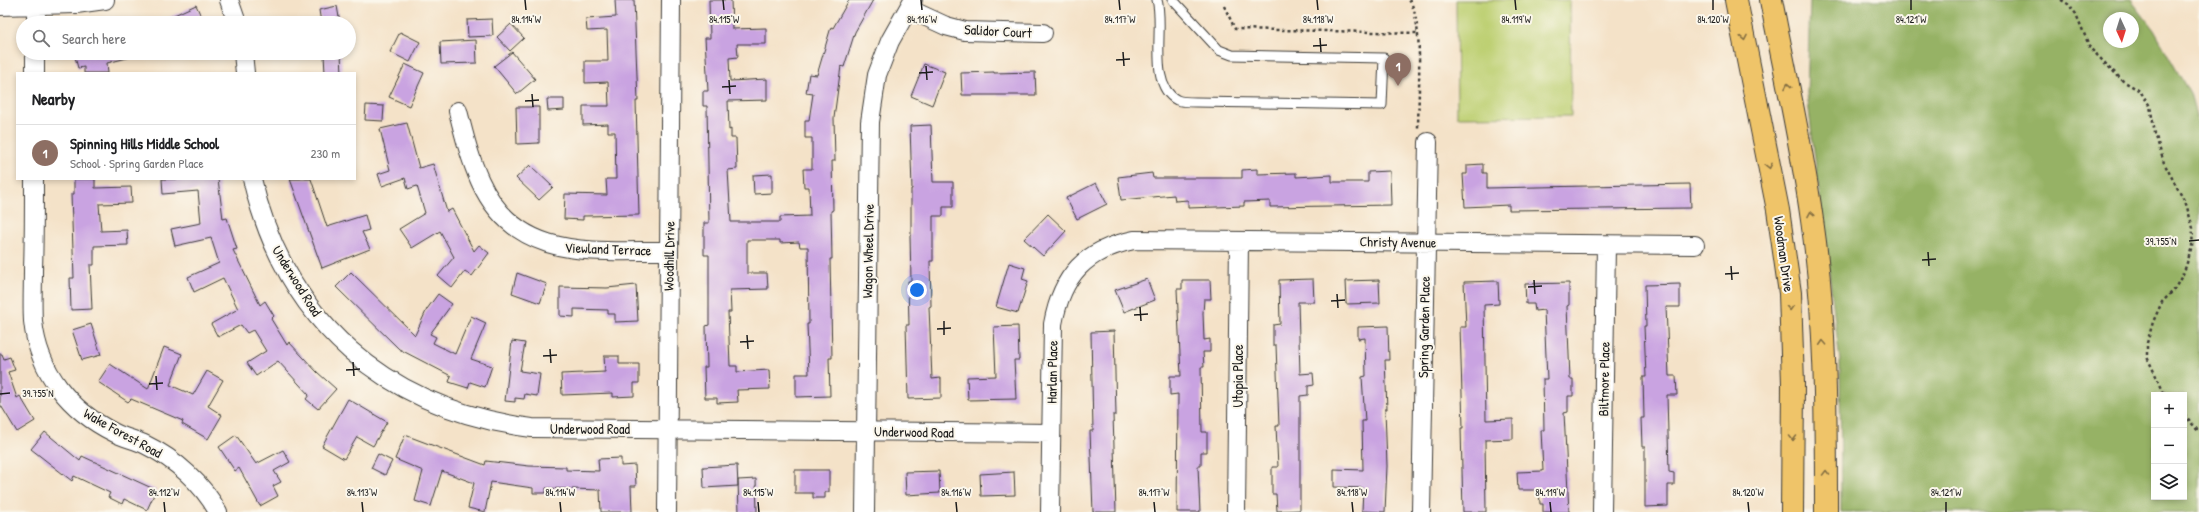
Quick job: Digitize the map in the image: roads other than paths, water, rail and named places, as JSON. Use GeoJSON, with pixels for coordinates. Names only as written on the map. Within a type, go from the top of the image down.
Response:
{"type":"FeatureCollection","features":[{"type":"Feature","properties":{"kind":"main road","name":"Woodman Drive"},"geometry":{"type":"LineString","coordinates":[[1736,0],[1778,210],[1790,293],[1793,384],[1792,512]]}},
{"type":"Feature","properties":{"kind":"main road"},"geometry":{"type":"LineString","coordinates":[[1771,0],[1805,178],[1818,265],[1825,381],[1826,512]]}},
{"type":"Feature","properties":{"kind":"street"},"geometry":{"type":"LineString","coordinates":[[0,6],[36,10],[106,0]]}},
{"type":"Feature","properties":{"kind":"street"},"geometry":{"type":"LineString","coordinates":[[229,0],[235,16]]}},
{"type":"Feature","properties":{"kind":"street","name":"Woodhill Drive"},"geometry":{"type":"LineString","coordinates":[[667,512],[671,0]]}},
{"type":"Feature","properties":{"kind":"street","name":"Salidor Court"},"geometry":{"type":"LineString","coordinates":[[911,4],[946,26],[965,31],[1043,34]]}},
{"type":"Feature","properties":{"kind":"street","name":"Wagon Wheel Drive"},"geometry":{"type":"LineString","coordinates":[[865,512],[870,122],[872,98],[877,75],[885,52],[911,4]]}},
{"type":"Feature","properties":{"kind":"street"},"geometry":{"type":"LineString","coordinates":[[35,60],[35,72]]}},
{"type":"Feature","properties":{"kind":"street"},"geometry":{"type":"LineString","coordinates":[[244,60],[245,72]]}},
{"type":"Feature","properties":{"kind":"street","name":"Viewland Terrace"},"geometry":{"type":"LineString","coordinates":[[458,111],[480,181],[490,201],[502,215],[522,230],[539,241],[572,250],[669,251]]}},
{"type":"Feature","properties":{"kind":"street","name":"Spring Garden Place"},"geometry":{"type":"LineString","coordinates":[[1421,512],[1428,142]]}},
{"type":"Feature","properties":{"kind":"street","name":"Wake Forest Road"},"geometry":{"type":"LineString","coordinates":[[34,180],[33,321],[42,359],[51,377],[74,406],[94,421],[116,433],[146,445],[166,457],[191,477],[207,495],[218,512]]}},
{"type":"Feature","properties":{"kind":"street","name":"Underwood Road"},"geometry":{"type":"LineString","coordinates":[[252,180],[268,234],[281,261],[304,297],[330,331],[354,355],[407,391],[464,415],[501,424],[532,428],[1051,434]]}},
{"type":"Feature","properties":{"kind":"street","name":"Christy Avenue"},"geometry":{"type":"LineString","coordinates":[[1102,250],[1134,240],[1696,245]]}},
{"type":"Feature","properties":{"kind":"street","name":"Utopia Place"},"geometry":{"type":"LineString","coordinates":[[1236,512],[1239,241]]}},
{"type":"Feature","properties":{"kind":"street","name":"Biltmore Place"},"geometry":{"type":"LineString","coordinates":[[1602,512],[1606,245]]}},
{"type":"Feature","properties":{"kind":"street","name":"Harlan Place"},"geometry":{"type":"LineString","coordinates":[[1050,512],[1053,324],[1056,306],[1062,289],[1072,274],[1089,258],[1102,250]]}},
{"type":"Feature","properties":{"kind":"lane"},"geometry":{"type":"LineString","coordinates":[[1157,0],[1160,71],[1165,89],[1178,100],[1196,102],[1382,106],[1384,58],[1232,55],[1219,50],[1173,0]]}},
{"type":"Feature","properties":{"kind":"place","name":"Spinning Hills Middle School"},"geometry":{"type":"Point","coordinates":[1398,86]}}]}
